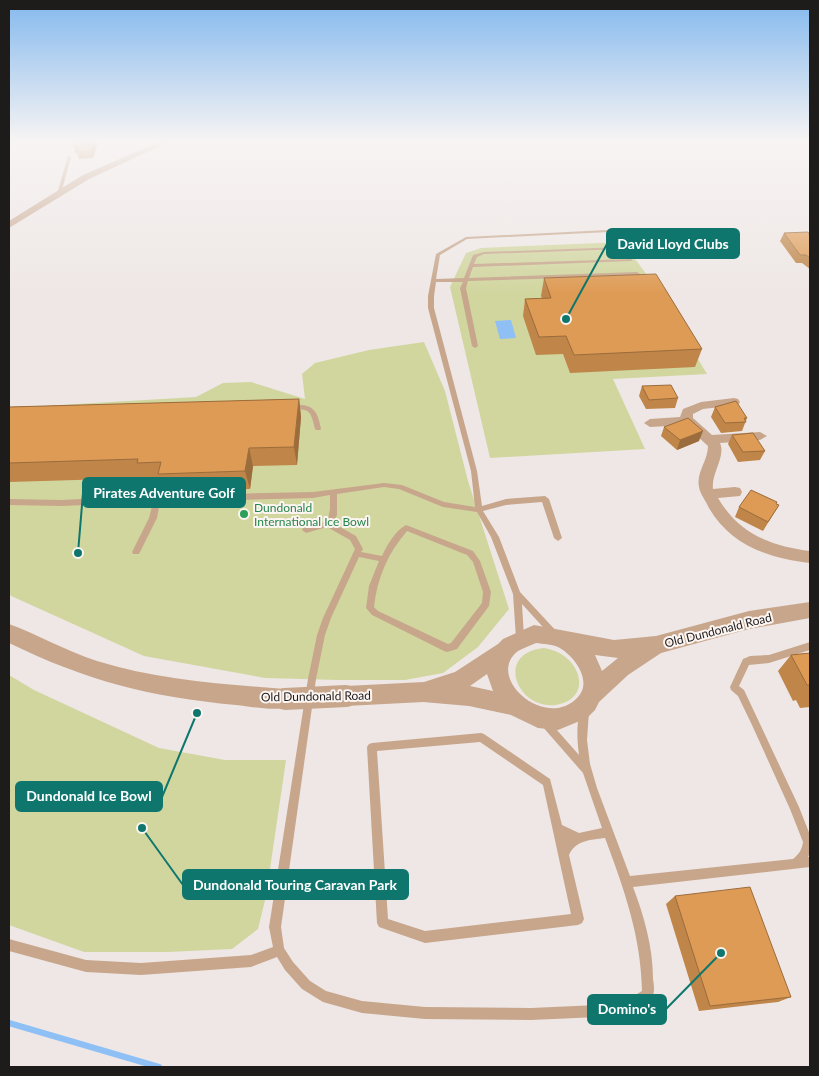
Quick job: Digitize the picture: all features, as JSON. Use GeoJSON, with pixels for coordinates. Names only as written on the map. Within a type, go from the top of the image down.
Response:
{"type":"FeatureCollection","features":[{"type":"Feature","properties":{"kind":"street"},"geometry":{"type":"LineString","coordinates":[[9,225],[62,192]]}},
{"type":"Feature","properties":{"kind":"street"},"geometry":{"type":"LineString","coordinates":[[688,421],[687,414],[691,409],[703,404],[734,402]]}},
{"type":"Feature","properties":{"kind":"street"},"geometry":{"type":"LineString","coordinates":[[650,423],[688,421],[715,445],[716,452],[706,478],[706,486],[724,521],[748,539],[771,550],[810,557]]}},
{"type":"Feature","properties":{"kind":"street"},"geometry":{"type":"LineString","coordinates":[[710,439],[760,436]]}},
{"type":"Feature","properties":{"kind":"street"},"geometry":{"type":"LineString","coordinates":[[709,494],[735,492]]}},
{"type":"Feature","properties":{"kind":"street","name":"Old Dundonald Road"},"geometry":{"type":"LineString","coordinates":[[563,640],[614,649],[656,646],[749,620],[810,610]]}},
{"type":"Feature","properties":{"kind":"street","name":"Old Dundonald Road"},"geometry":{"type":"LineString","coordinates":[[9,633],[45,650],[106,674],[154,685],[211,694],[285,699],[423,692],[469,696],[517,706]]}},
{"type":"Feature","properties":{"kind":"street"},"geometry":{"type":"LineString","coordinates":[[534,634],[563,640],[582,653],[590,664],[594,684],[588,701],[575,713],[563,718],[541,718],[524,712],[503,692],[499,682],[498,663],[503,652],[511,643],[520,638],[534,634]]}},
{"type":"Feature","properties":{"kind":"street","name":"Old Dundonald Road"},"geometry":{"type":"LineString","coordinates":[[588,701],[620,668],[656,646]]}},
{"type":"Feature","properties":{"kind":"street","name":"Old Dundonald Road"},"geometry":{"type":"LineString","coordinates":[[423,692],[461,680],[503,652]]}},
{"type":"Feature","properties":{"kind":"lane"},"geometry":{"type":"LineString","coordinates":[[520,638],[517,594],[495,537],[479,510],[474,471],[431,308],[430,296],[438,254],[466,238],[647,229]]}},
{"type":"Feature","properties":{"kind":"lane"},"geometry":{"type":"LineString","coordinates":[[475,346],[463,288],[475,256],[484,253],[622,248]]}},
{"type":"Feature","properties":{"kind":"lane"},"geometry":{"type":"LineString","coordinates":[[472,266],[631,260]]}},
{"type":"Feature","properties":{"kind":"lane"},"geometry":{"type":"LineString","coordinates":[[434,281],[637,274]]}},
{"type":"Feature","properties":{"kind":"lane"},"geometry":{"type":"LineString","coordinates":[[285,407],[303,406],[311,409],[315,413],[318,429]]}},
{"type":"Feature","properties":{"kind":"lane"},"geometry":{"type":"LineString","coordinates":[[9,502],[62,503],[313,495],[384,485],[400,487],[443,504],[479,510],[506,502],[545,499],[558,538]]}},
{"type":"Feature","properties":{"kind":"lane"},"geometry":{"type":"LineString","coordinates":[[306,530],[321,528],[328,524],[334,516],[333,492]]}},
{"type":"Feature","properties":{"kind":"lane"},"geometry":{"type":"LineString","coordinates":[[136,552],[153,518],[157,499]]}},
{"type":"Feature","properties":{"kind":"lane"},"geometry":{"type":"LineString","coordinates":[[328,524],[357,542],[359,549],[321,635],[312,679],[275,926],[279,950],[289,966],[306,985],[323,996],[362,1007],[445,1013],[532,1014],[621,1010],[648,994],[649,969],[641,927],[627,882],[586,770],[581,736],[588,701]]}},
{"type":"Feature","properties":{"kind":"lane"},"geometry":{"type":"LineString","coordinates":[[406,528],[470,553],[476,561],[487,592],[486,604],[454,646],[447,648],[375,614],[370,608],[384,559],[393,540],[406,528]]}},
{"type":"Feature","properties":{"kind":"lane"},"geometry":{"type":"LineString","coordinates":[[357,554],[384,559]]}},
{"type":"Feature","properties":{"kind":"lane"},"geometry":{"type":"LineString","coordinates":[[517,594],[563,640]]}},
{"type":"Feature","properties":{"kind":"lane"},"geometry":{"type":"LineString","coordinates":[[796,863],[802,858],[807,849],[808,842],[756,722],[741,693],[734,687],[746,662],[768,659],[810,646]]}},
{"type":"Feature","properties":{"kind":"lane"},"geometry":{"type":"LineString","coordinates":[[541,718],[586,770]]}},
{"type":"Feature","properties":{"kind":"lane"},"geometry":{"type":"LineString","coordinates":[[481,738],[547,782],[564,855],[578,919],[425,936],[383,923],[372,747],[481,738]]}},
{"type":"Feature","properties":{"kind":"lane"},"geometry":{"type":"LineString","coordinates":[[558,828],[576,837],[608,832]]}},
{"type":"Feature","properties":{"kind":"lane"},"geometry":{"type":"LineString","coordinates":[[564,855],[567,846],[576,837]]}},
{"type":"Feature","properties":{"kind":"lane"},"geometry":{"type":"LineString","coordinates":[[627,882],[810,862]]}},
{"type":"Feature","properties":{"kind":"lane"},"geometry":{"type":"LineString","coordinates":[[9,945],[86,966],[140,970],[250,961],[279,950]]}},
{"type":"Feature","properties":{"kind":"green space"},"geometry":{"type":"Polygon","coordinates":[[[623,242],[649,278],[707,374],[613,379],[645,449],[490,458],[450,287],[466,253],[481,248],[623,242]]]}},
{"type":"Feature","properties":{"kind":"green space","name":"Dundonald International Ice Bowl"},"geometry":{"type":"Polygon","coordinates":[[[424,342],[445,391],[468,481],[509,609],[478,647],[443,673],[405,680],[265,678],[144,656],[9,595],[9,408],[196,397],[223,383],[251,382],[305,399],[302,374],[315,363],[369,350],[424,342]]]}},
{"type":"Feature","properties":{"kind":"green space"},"geometry":{"type":"Polygon","coordinates":[[[544,648],[557,652],[567,659],[575,667],[579,676],[579,686],[576,694],[568,701],[556,705],[542,704],[531,699],[522,690],[517,680],[516,670],[519,660],[529,652],[544,648]]]}},
{"type":"Feature","properties":{"kind":"green space"},"geometry":{"type":"Polygon","coordinates":[[[9,675],[34,690],[159,748],[225,760],[286,760],[266,896],[258,929],[232,949],[168,952],[84,952],[9,925],[9,675]]]}},
{"type":"Feature","properties":{"kind":"water"},"geometry":{"type":"Polygon","coordinates":[[[511,320],[516,338],[500,339],[495,321],[511,320]]]}},
{"type":"Feature","properties":{"kind":"building"},"geometry":{"type":"Polygon","coordinates":[[[808,232],[810,236],[810,258],[806,255],[800,255],[784,233],[808,232]]]}},
{"type":"Feature","properties":{"kind":"building"},"geometry":{"type":"Polygon","coordinates":[[[656,274],[702,349],[574,355],[566,336],[539,337],[525,299],[551,298],[544,278],[656,274]]]}},
{"type":"Feature","properties":{"kind":"building"},"geometry":{"type":"Polygon","coordinates":[[[671,385],[678,398],[649,400],[642,386],[671,385]]]}},
{"type":"Feature","properties":{"kind":"building"},"geometry":{"type":"Polygon","coordinates":[[[299,399],[294,447],[249,448],[245,471],[158,474],[161,462],[137,463],[138,459],[9,463],[9,407],[299,399]]]}},
{"type":"Feature","properties":{"kind":"building"},"geometry":{"type":"Polygon","coordinates":[[[736,401],[747,418],[744,418],[746,422],[725,423],[715,407],[736,401]]]}},
{"type":"Feature","properties":{"kind":"building"},"geometry":{"type":"Polygon","coordinates":[[[688,418],[703,431],[680,440],[664,427],[688,418]]]}},
{"type":"Feature","properties":{"kind":"building"},"geometry":{"type":"Polygon","coordinates":[[[753,433],[765,451],[743,452],[732,435],[753,433]]]}},
{"type":"Feature","properties":{"kind":"building"},"geometry":{"type":"Polygon","coordinates":[[[751,490],[777,502],[776,504],[779,505],[768,522],[739,507],[751,490]]]}},
{"type":"Feature","properties":{"kind":"building"},"geometry":{"type":"Polygon","coordinates":[[[810,653],[810,685],[807,685],[791,655],[810,653]]]}},
{"type":"Feature","properties":{"kind":"building"},"geometry":{"type":"Polygon","coordinates":[[[750,887],[791,997],[710,1006],[675,896],[750,887]]]}},
{"type":"Feature","properties":{"kind":"waterway"},"geometry":{"type":"LineString","coordinates":[[9,1023],[159,1067]]}},
{"type":"Feature","properties":{"kind":"place","name":"David Lloyd Clubs"},"geometry":{"type":"Point","coordinates":[566,319]}},
{"type":"Feature","properties":{"kind":"place","name":"Dundonald International Ice Bowl"},"geometry":{"type":"Point","coordinates":[244,514]}},
{"type":"Feature","properties":{"kind":"place","name":"Pirates Adventure Golf"},"geometry":{"type":"Point","coordinates":[78,553]}},
{"type":"Feature","properties":{"kind":"place","name":"Dundonald Ice Bowl"},"geometry":{"type":"Point","coordinates":[197,713]}},
{"type":"Feature","properties":{"kind":"place","name":"Dundonald Touring Caravan Park"},"geometry":{"type":"Point","coordinates":[142,828]}},
{"type":"Feature","properties":{"kind":"place","name":"Domino's"},"geometry":{"type":"Point","coordinates":[721,953]}}]}
